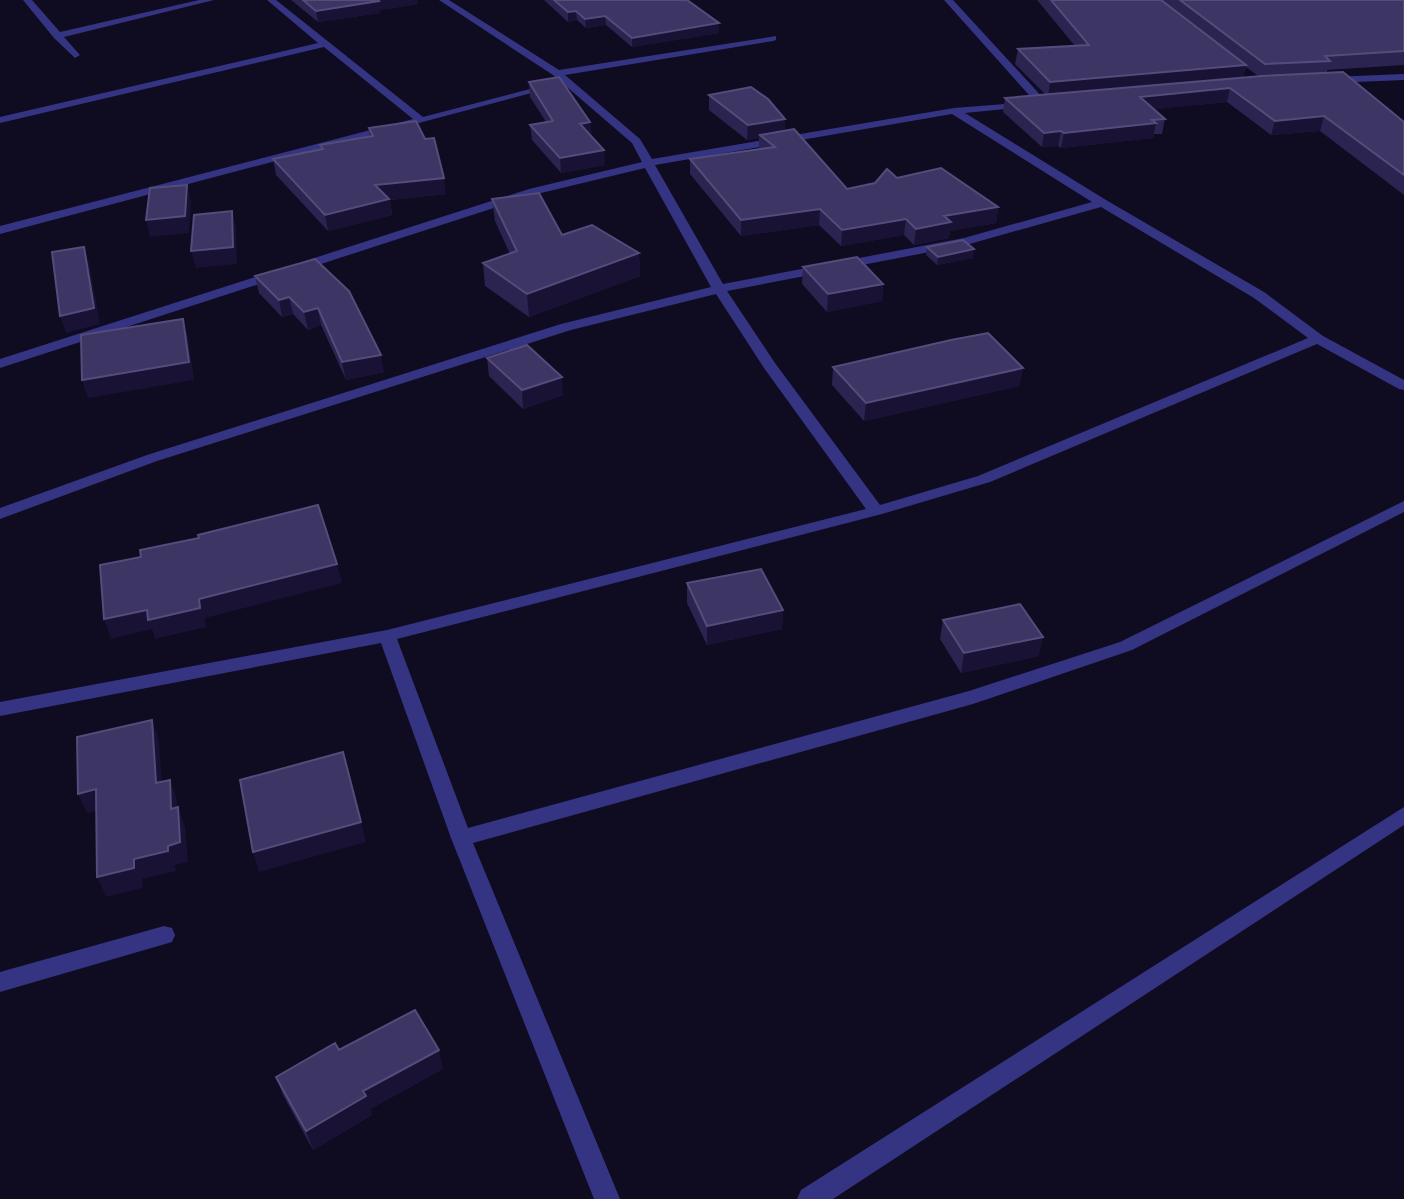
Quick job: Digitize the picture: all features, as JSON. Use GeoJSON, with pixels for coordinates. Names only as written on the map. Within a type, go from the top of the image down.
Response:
{"type":"FeatureCollection","features":[{"type":"Feature","properties":{"kind":"street"},"geometry":{"type":"LineString","coordinates":[[27,0],[75,55]]}},
{"type":"Feature","properties":{"kind":"street"},"geometry":{"type":"LineString","coordinates":[[57,36],[210,0]]}},
{"type":"Feature","properties":{"kind":"street"},"geometry":{"type":"LineString","coordinates":[[271,0],[420,120]]}},
{"type":"Feature","properties":{"kind":"street"},"geometry":{"type":"LineString","coordinates":[[443,0],[562,78],[636,141],[719,289],[769,365],[876,511]]}},
{"type":"Feature","properties":{"kind":"street"},"geometry":{"type":"LineString","coordinates":[[948,0],[1041,102]]}},
{"type":"Feature","properties":{"kind":"street"},"geometry":{"type":"LineString","coordinates":[[0,230],[420,120],[562,78],[774,38]]}},
{"type":"Feature","properties":{"kind":"street"},"geometry":{"type":"LineString","coordinates":[[0,120],[326,44]]}},
{"type":"Feature","properties":{"kind":"street"},"geometry":{"type":"LineString","coordinates":[[1324,80],[1404,77]]}},
{"type":"Feature","properties":{"kind":"street"},"geometry":{"type":"LineString","coordinates":[[0,364],[533,191],[650,163],[954,111],[1055,101]]}},
{"type":"Feature","properties":{"kind":"street"},"geometry":{"type":"LineString","coordinates":[[954,111],[1102,203],[1259,295],[1318,339],[1404,386]]}},
{"type":"Feature","properties":{"kind":"street"},"geometry":{"type":"LineString","coordinates":[[0,514],[152,458],[566,327],[719,289],[967,241],[1102,203]]}},
{"type":"Feature","properties":{"kind":"street"},"geometry":{"type":"LineString","coordinates":[[0,709],[387,636],[876,511],[985,479],[1318,339]]}},
{"type":"Feature","properties":{"kind":"street"},"geometry":{"type":"LineString","coordinates":[[461,838],[973,697],[1126,646],[1404,506]]}},
{"type":"Feature","properties":{"kind":"street"},"geometry":{"type":"LineString","coordinates":[[387,636],[461,838],[607,1199]]}},
{"type":"Feature","properties":{"kind":"street"},"geometry":{"type":"LineString","coordinates":[[810,1199],[1404,815]]}},
{"type":"Feature","properties":{"kind":"street"},"geometry":{"type":"LineString","coordinates":[[0,982],[164,935]]}},
{"type":"Feature","properties":{"kind":"building"},"geometry":{"type":"Polygon","coordinates":[[[303,0],[378,0],[379,1],[316,11],[303,0]]]}},
{"type":"Feature","properties":{"kind":"building"},"geometry":{"type":"Polygon","coordinates":[[[554,0],[687,0],[719,23],[632,38],[605,16],[585,19],[576,11],[568,12],[554,0]]]}},
{"type":"Feature","properties":{"kind":"building"},"geometry":{"type":"Polygon","coordinates":[[[1051,0],[1161,0],[1246,65],[1050,82],[1018,49],[1089,45],[1051,0]]]}},
{"type":"Feature","properties":{"kind":"building"},"geometry":{"type":"Polygon","coordinates":[[[1180,0],[1404,0],[1404,51],[1325,56],[1330,61],[1265,64],[1180,0]]]}},
{"type":"Feature","properties":{"kind":"building"},"geometry":{"type":"Polygon","coordinates":[[[1343,72],[1404,122],[1404,175],[1324,116],[1275,121],[1230,88],[1140,97],[1165,119],[1152,120],[1156,123],[1064,133],[1044,133],[1005,98],[1262,76],[1343,72]]]}},
{"type":"Feature","properties":{"kind":"building"},"geometry":{"type":"Polygon","coordinates":[[[559,77],[590,122],[580,124],[604,150],[560,158],[530,125],[553,121],[529,82],[559,77]]]}},
{"type":"Feature","properties":{"kind":"building"},"geometry":{"type":"Polygon","coordinates":[[[751,87],[768,99],[785,119],[748,125],[709,95],[751,87]]]}},
{"type":"Feature","properties":{"kind":"building"},"geometry":{"type":"Polygon","coordinates":[[[416,121],[425,139],[434,138],[444,178],[375,185],[389,199],[325,215],[273,159],[323,149],[320,145],[373,136],[369,128],[416,121]]]}},
{"type":"Feature","properties":{"kind":"building"},"geometry":{"type":"Polygon","coordinates":[[[794,129],[847,189],[875,183],[887,169],[897,178],[941,168],[998,207],[944,216],[951,222],[916,229],[906,219],[842,230],[820,209],[741,220],[690,159],[775,147],[760,135],[794,129]]]}},
{"type":"Feature","properties":{"kind":"building"},"geometry":{"type":"Polygon","coordinates":[[[187,185],[185,216],[146,220],[150,188],[187,185]]]}},
{"type":"Feature","properties":{"kind":"building"},"geometry":{"type":"Polygon","coordinates":[[[539,193],[562,235],[592,225],[639,253],[527,294],[483,263],[517,251],[492,199],[539,193]]]}},
{"type":"Feature","properties":{"kind":"building"},"geometry":{"type":"Polygon","coordinates":[[[232,211],[233,247],[191,251],[194,215],[232,211]]]}},
{"type":"Feature","properties":{"kind":"building"},"geometry":{"type":"Polygon","coordinates":[[[963,240],[974,249],[938,257],[927,247],[963,240]]]}},
{"type":"Feature","properties":{"kind":"building"},"geometry":{"type":"Polygon","coordinates":[[[84,247],[94,308],[60,316],[52,252],[84,247]]]}},
{"type":"Feature","properties":{"kind":"building"},"geometry":{"type":"Polygon","coordinates":[[[857,257],[883,284],[828,294],[803,267],[857,257]]]}},
{"type":"Feature","properties":{"kind":"building"},"geometry":{"type":"Polygon","coordinates":[[[315,259],[349,291],[381,355],[342,362],[318,308],[304,312],[289,297],[279,300],[255,276],[315,259]]]}},
{"type":"Feature","properties":{"kind":"building"},"geometry":{"type":"Polygon","coordinates":[[[183,319],[189,362],[82,380],[81,335],[183,319]]]}},
{"type":"Feature","properties":{"kind":"building"},"geometry":{"type":"Polygon","coordinates":[[[988,333],[1023,368],[866,403],[833,367],[951,340],[988,333]]]}},
{"type":"Feature","properties":{"kind":"building"},"geometry":{"type":"Polygon","coordinates":[[[527,345],[562,377],[522,390],[487,358],[527,345]]]}},
{"type":"Feature","properties":{"kind":"building"},"geometry":{"type":"Polygon","coordinates":[[[318,505],[337,564],[199,599],[200,608],[148,620],[147,610],[104,619],[100,565],[141,557],[140,550],[199,538],[198,535],[318,505]]]}},
{"type":"Feature","properties":{"kind":"building"},"geometry":{"type":"Polygon","coordinates":[[[761,569],[783,610],[707,626],[687,583],[761,569]]]}},
{"type":"Feature","properties":{"kind":"building"},"geometry":{"type":"Polygon","coordinates":[[[1020,604],[1043,637],[964,653],[943,620],[1020,604]]]}},
{"type":"Feature","properties":{"kind":"building"},"geometry":{"type":"Polygon","coordinates":[[[152,720],[156,783],[170,780],[171,809],[178,807],[180,842],[168,846],[168,851],[134,859],[134,868],[97,877],[96,789],[78,794],[77,737],[152,720]]]}},
{"type":"Feature","properties":{"kind":"building"},"geometry":{"type":"Polygon","coordinates":[[[343,752],[361,822],[253,852],[240,780],[343,752]]]}},
{"type":"Feature","properties":{"kind":"building"},"geometry":{"type":"Polygon","coordinates":[[[415,1010],[439,1050],[363,1091],[366,1096],[306,1131],[276,1077],[335,1043],[339,1050],[415,1010]]]}}]}
